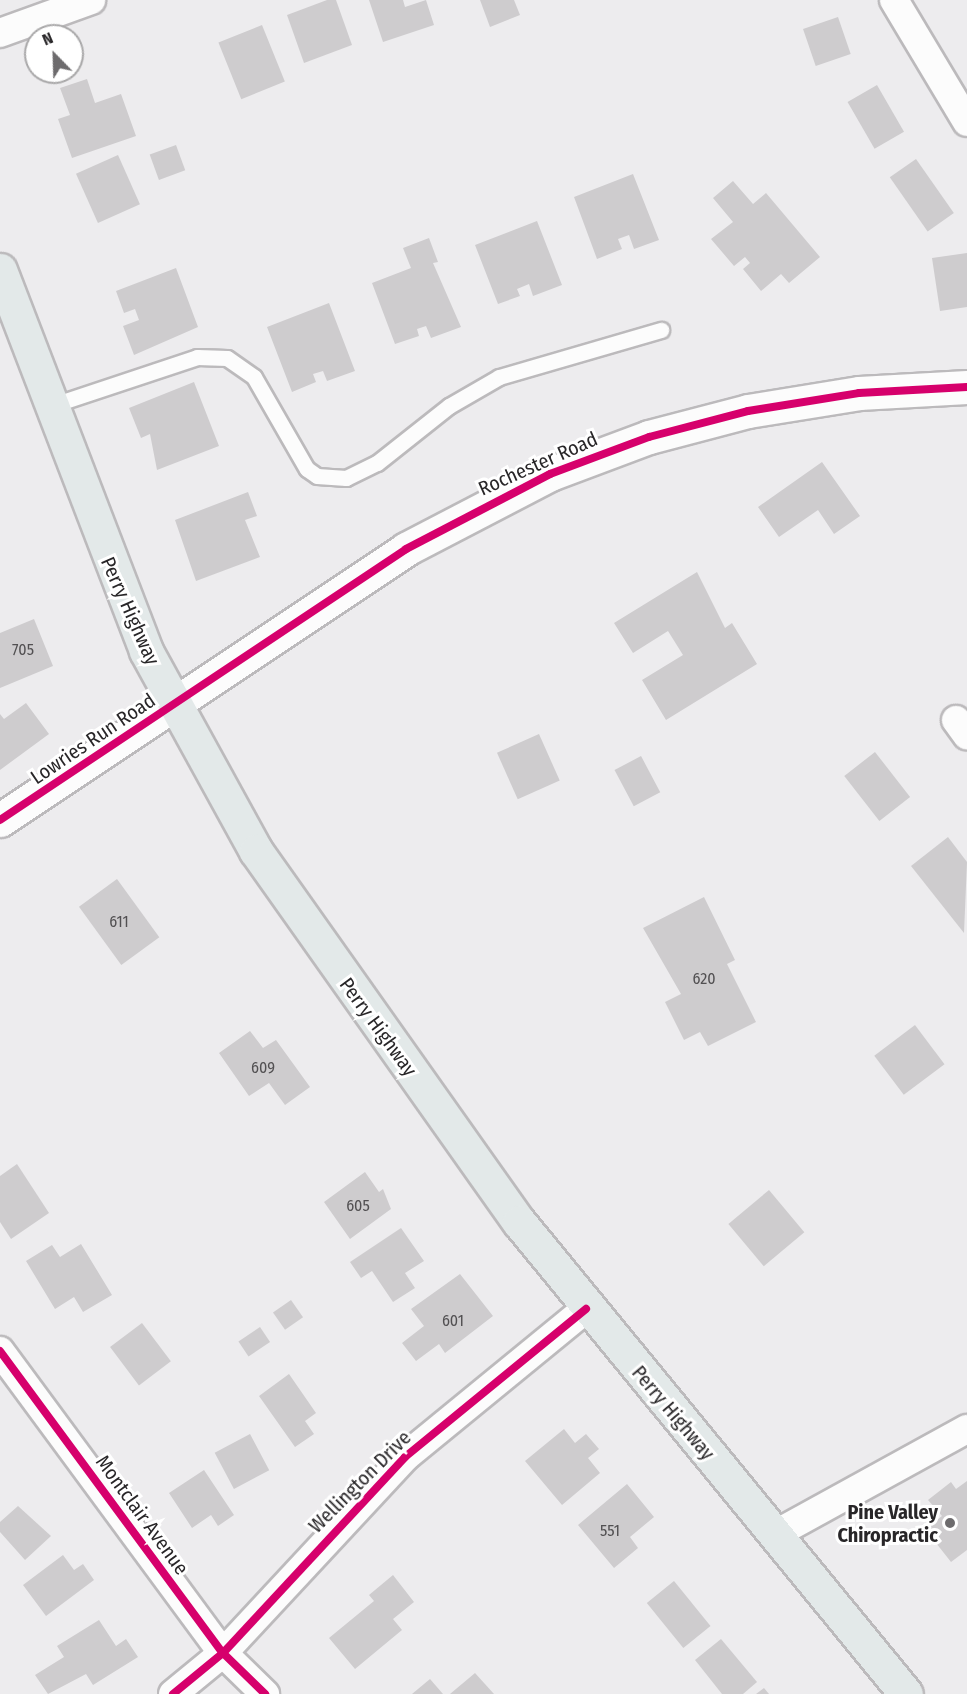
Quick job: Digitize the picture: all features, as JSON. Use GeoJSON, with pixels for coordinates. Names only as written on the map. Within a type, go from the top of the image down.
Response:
{"type":"FeatureCollection","features":[{"type":"Feature","properties":{"kind":"main road","name":"Perry Highway"},"geometry":{"type":"LineString","coordinates":[[0,270],[120,591],[173,705],[308,930],[586,1309],[906,1694]]}},
{"type":"Feature","properties":{"kind":"street"},"geometry":{"type":"LineString","coordinates":[[0,33],[91,0]]}},
{"type":"Feature","properties":{"kind":"street"},"geometry":{"type":"LineString","coordinates":[[894,0],[967,122]]}},
{"type":"Feature","properties":{"kind":"street","name":"Rochester Road"},"geometry":{"type":"LineString","coordinates":[[173,705],[435,532],[597,454],[748,411],[859,393],[967,387]]}},
{"type":"Feature","properties":{"kind":"street","name":"Lowries Run Road"},"geometry":{"type":"LineString","coordinates":[[0,820],[173,705]]}},
{"type":"Feature","properties":{"kind":"street","name":"Wellington Drive"},"geometry":{"type":"LineString","coordinates":[[173,1694],[223,1653],[405,1457],[586,1309]]}},
{"type":"Feature","properties":{"kind":"street","name":"Montclair Avenue"},"geometry":{"type":"LineString","coordinates":[[0,1351],[223,1653],[265,1694]]}},
{"type":"Feature","properties":{"kind":"street"},"geometry":{"type":"LineString","coordinates":[[774,1535],[967,1429]]}},
{"type":"Feature","properties":{"kind":"lane"},"geometry":{"type":"LineString","coordinates":[[50,406],[197,357],[227,358],[254,377],[307,469],[324,477],[346,478],[377,463],[449,405],[499,377],[660,330]]}},
{"type":"Feature","properties":{"kind":"building"},"geometry":{"type":"Polygon","coordinates":[[[327,0],[336,0],[352,45],[304,63],[287,15],[327,0]]]}},
{"type":"Feature","properties":{"kind":"building"},"geometry":{"type":"Polygon","coordinates":[[[369,0],[403,0],[405,7],[426,0],[434,25],[383,42],[369,0]]]}},
{"type":"Feature","properties":{"kind":"building"},"geometry":{"type":"Polygon","coordinates":[[[480,0],[514,0],[520,15],[490,27],[480,0]]]}},
{"type":"Feature","properties":{"kind":"building"},"geometry":{"type":"Polygon","coordinates":[[[838,17],[851,54],[816,66],[803,29],[838,17]]]}},
{"type":"Feature","properties":{"kind":"building"},"geometry":{"type":"Polygon","coordinates":[[[262,25],[285,82],[241,99],[218,43],[262,25]]]}},
{"type":"Feature","properties":{"kind":"building"},"geometry":{"type":"Polygon","coordinates":[[[87,79],[95,103],[121,94],[136,136],[72,158],[58,119],[70,115],[60,88],[72,84],[84,84],[84,80],[87,79]]]}},
{"type":"Feature","properties":{"kind":"building"},"geometry":{"type":"Polygon","coordinates":[[[877,85],[904,132],[875,149],[848,102],[877,85]]]}},
{"type":"Feature","properties":{"kind":"building"},"geometry":{"type":"Polygon","coordinates":[[[176,145],[185,170],[159,180],[150,155],[176,145]]]}},
{"type":"Feature","properties":{"kind":"building"},"geometry":{"type":"Polygon","coordinates":[[[118,155],[140,204],[98,223],[76,174],[118,155]]]}},
{"type":"Feature","properties":{"kind":"building"},"geometry":{"type":"Polygon","coordinates":[[[916,159],[954,213],[928,231],[890,177],[916,159]]]}},
{"type":"Feature","properties":{"kind":"building"},"geometry":{"type":"Polygon","coordinates":[[[633,174],[659,240],[634,249],[629,235],[618,239],[622,249],[597,259],[574,197],[633,174]]]}},
{"type":"Feature","properties":{"kind":"building"},"geometry":{"type":"Polygon","coordinates":[[[733,181],[753,204],[766,193],[820,257],[789,283],[781,274],[761,291],[743,269],[750,263],[745,257],[734,266],[711,239],[733,222],[713,198],[733,181]]]}},
{"type":"Feature","properties":{"kind":"building"},"geometry":{"type":"Polygon","coordinates":[[[537,221],[562,285],[533,296],[529,284],[517,289],[520,296],[498,304],[475,245],[537,221]]]}},
{"type":"Feature","properties":{"kind":"building"},"geometry":{"type":"Polygon","coordinates":[[[429,238],[438,262],[433,263],[461,327],[431,338],[426,326],[417,329],[419,336],[395,344],[372,283],[411,268],[403,248],[429,238]]]}},
{"type":"Feature","properties":{"kind":"building"},"geometry":{"type":"Polygon","coordinates":[[[967,253],[967,307],[940,311],[932,258],[967,253]]]}},
{"type":"Feature","properties":{"kind":"building"},"geometry":{"type":"Polygon","coordinates":[[[176,268],[198,327],[134,355],[123,326],[139,320],[135,309],[124,313],[116,291],[176,268]]]}},
{"type":"Feature","properties":{"kind":"building"},"geometry":{"type":"Polygon","coordinates":[[[329,303],[355,371],[327,381],[323,371],[313,374],[316,382],[292,392],[267,327],[329,303]]]}},
{"type":"Feature","properties":{"kind":"building"},"geometry":{"type":"Polygon","coordinates":[[[194,382],[219,446],[157,470],[150,434],[141,438],[129,408],[194,382]]]}},
{"type":"Feature","properties":{"kind":"building"},"geometry":{"type":"Polygon","coordinates":[[[822,462],[860,516],[834,534],[818,510],[779,537],[758,507],[822,462]]]}},
{"type":"Feature","properties":{"kind":"building"},"geometry":{"type":"Polygon","coordinates":[[[248,492],[257,516],[245,520],[260,557],[196,581],[175,520],[248,492]]]}},
{"type":"Feature","properties":{"kind":"building"},"geometry":{"type":"Polygon","coordinates":[[[697,572],[725,628],[732,623],[757,664],[666,720],[642,680],[683,655],[668,631],[633,653],[614,623],[697,572]]]}},
{"type":"Feature","properties":{"kind":"building"},"geometry":{"type":"Polygon","coordinates":[[[34,619],[53,666],[0,688],[0,633],[34,619]]]}},
{"type":"Feature","properties":{"kind":"building"},"geometry":{"type":"Polygon","coordinates":[[[26,703],[49,734],[0,770],[0,714],[4,719],[26,703]]]}},
{"type":"Feature","properties":{"kind":"building"},"geometry":{"type":"Polygon","coordinates":[[[539,734],[560,781],[518,799],[497,753],[539,734]]]}},
{"type":"Feature","properties":{"kind":"building"},"geometry":{"type":"Polygon","coordinates":[[[875,752],[910,797],[879,821],[844,776],[875,752]]]}},
{"type":"Feature","properties":{"kind":"building"},"geometry":{"type":"Polygon","coordinates":[[[641,756],[660,792],[634,806],[615,770],[641,756]]]}},
{"type":"Feature","properties":{"kind":"building"},"geometry":{"type":"Polygon","coordinates":[[[948,837],[967,862],[964,933],[911,866],[948,837]]]}},
{"type":"Feature","properties":{"kind":"building"},"geometry":{"type":"Polygon","coordinates":[[[117,879],[159,937],[121,965],[79,907],[117,879]]]}},
{"type":"Feature","properties":{"kind":"building"},"geometry":{"type":"Polygon","coordinates":[[[704,897],[735,960],[727,964],[756,1022],[708,1046],[700,1032],[684,1040],[665,1002],[681,994],[643,928],[704,897]]]}},
{"type":"Feature","properties":{"kind":"building"},"geometry":{"type":"Polygon","coordinates":[[[915,1025],[944,1064],[904,1095],[874,1056],[915,1025]]]}},
{"type":"Feature","properties":{"kind":"building"},"geometry":{"type":"Polygon","coordinates":[[[250,1031],[263,1048],[276,1040],[310,1087],[285,1105],[269,1083],[249,1096],[219,1053],[250,1031]]]}},
{"type":"Feature","properties":{"kind":"building"},"geometry":{"type":"Polygon","coordinates":[[[17,1164],[49,1213],[11,1239],[0,1222],[0,1176],[17,1164]]]}},
{"type":"Feature","properties":{"kind":"building"},"geometry":{"type":"Polygon","coordinates":[[[365,1172],[379,1192],[383,1189],[391,1209],[350,1239],[324,1202],[365,1172]]]}},
{"type":"Feature","properties":{"kind":"building"},"geometry":{"type":"Polygon","coordinates":[[[769,1190],[804,1232],[764,1266],[728,1224],[769,1190]]]}},
{"type":"Feature","properties":{"kind":"building"},"geometry":{"type":"Polygon","coordinates":[[[401,1228],[424,1261],[405,1273],[415,1288],[393,1302],[372,1271],[361,1278],[350,1262],[401,1228]]]}},
{"type":"Feature","properties":{"kind":"building"},"geometry":{"type":"Polygon","coordinates":[[[81,1244],[112,1295],[83,1312],[74,1297],[55,1309],[26,1261],[52,1245],[60,1257],[81,1244]]]}},
{"type":"Feature","properties":{"kind":"building"},"geometry":{"type":"Polygon","coordinates":[[[460,1274],[493,1316],[445,1353],[439,1344],[416,1361],[402,1343],[424,1326],[411,1309],[460,1274]]]}},
{"type":"Feature","properties":{"kind":"building"},"geometry":{"type":"Polygon","coordinates":[[[291,1300],[303,1317],[285,1330],[273,1313],[291,1300]]]}},
{"type":"Feature","properties":{"kind":"building"},"geometry":{"type":"Polygon","coordinates":[[[142,1323],[171,1361],[139,1385],[110,1347],[142,1323]]]}},
{"type":"Feature","properties":{"kind":"building"},"geometry":{"type":"Polygon","coordinates":[[[260,1327],[270,1342],[249,1356],[238,1342],[260,1327]]]}},
{"type":"Feature","properties":{"kind":"building"},"geometry":{"type":"Polygon","coordinates":[[[289,1374],[316,1413],[305,1421],[314,1434],[295,1447],[259,1396],[289,1374]]]}},
{"type":"Feature","properties":{"kind":"building"},"geometry":{"type":"Polygon","coordinates":[[[564,1429],[575,1443],[586,1434],[599,1449],[588,1458],[600,1473],[562,1505],[525,1461],[564,1429]]]}},
{"type":"Feature","properties":{"kind":"building"},"geometry":{"type":"Polygon","coordinates":[[[250,1434],[269,1470],[234,1489],[215,1453],[250,1434]]]}},
{"type":"Feature","properties":{"kind":"building"},"geometry":{"type":"Polygon","coordinates":[[[204,1470],[234,1515],[218,1526],[211,1515],[192,1528],[169,1493],[204,1470]]]}},
{"type":"Feature","properties":{"kind":"building","name":"Pine Valley Chiropractic"},"geometry":{"type":"Polygon","coordinates":[[[967,1481],[967,1550],[951,1562],[925,1529],[942,1516],[928,1500],[951,1482],[956,1489],[967,1481]]]}},
{"type":"Feature","properties":{"kind":"building"},"geometry":{"type":"Polygon","coordinates":[[[627,1484],[654,1517],[630,1537],[638,1548],[614,1568],[578,1525],[627,1484]]]}},
{"type":"Feature","properties":{"kind":"building"},"geometry":{"type":"Polygon","coordinates":[[[18,1506],[51,1536],[25,1560],[0,1532],[0,1522],[18,1506]]]}},
{"type":"Feature","properties":{"kind":"building"},"geometry":{"type":"Polygon","coordinates":[[[63,1555],[74,1570],[83,1564],[94,1580],[46,1616],[23,1585],[63,1555]]]}},
{"type":"Feature","properties":{"kind":"building"},"geometry":{"type":"Polygon","coordinates":[[[393,1575],[414,1602],[393,1619],[402,1630],[355,1669],[329,1638],[374,1601],[369,1595],[393,1575]]]}},
{"type":"Feature","properties":{"kind":"building"},"geometry":{"type":"Polygon","coordinates":[[[674,1581],[711,1626],[683,1648],[647,1603],[674,1581]]]}},
{"type":"Feature","properties":{"kind":"building"},"geometry":{"type":"Polygon","coordinates":[[[99,1620],[116,1646],[126,1639],[138,1657],[93,1685],[86,1674],[48,1694],[35,1675],[64,1657],[57,1646],[99,1620]]]}},
{"type":"Feature","properties":{"kind":"building"},"geometry":{"type":"Polygon","coordinates":[[[721,1639],[757,1682],[743,1694],[722,1694],[695,1660],[721,1639]]]}},
{"type":"Feature","properties":{"kind":"building"},"geometry":{"type":"Polygon","coordinates":[[[475,1673],[494,1694],[450,1694],[475,1673]]]}},
{"type":"Feature","properties":{"kind":"building"},"geometry":{"type":"Polygon","coordinates":[[[430,1679],[443,1694],[412,1694],[430,1679]]]}},
{"type":"Feature","properties":{"kind":"building"},"geometry":{"type":"Polygon","coordinates":[[[764,1688],[769,1694],[756,1694],[764,1688]]]}},
{"type":"Feature","properties":{"kind":"cycle path"},"geometry":{"type":"LineString","coordinates":[[0,820],[406,549],[550,474],[649,437],[748,411],[859,393],[967,387]]}},
{"type":"Feature","properties":{"kind":"cycle path"},"geometry":{"type":"LineString","coordinates":[[173,1694],[223,1653],[405,1457],[586,1309]]}},
{"type":"Feature","properties":{"kind":"cycle path"},"geometry":{"type":"LineString","coordinates":[[0,1351],[223,1653],[265,1694]]}},
{"type":"Feature","properties":{"kind":"place","name":"Pine Valley Chiropractic"},"geometry":{"type":"Point","coordinates":[950,1523]}}]}
